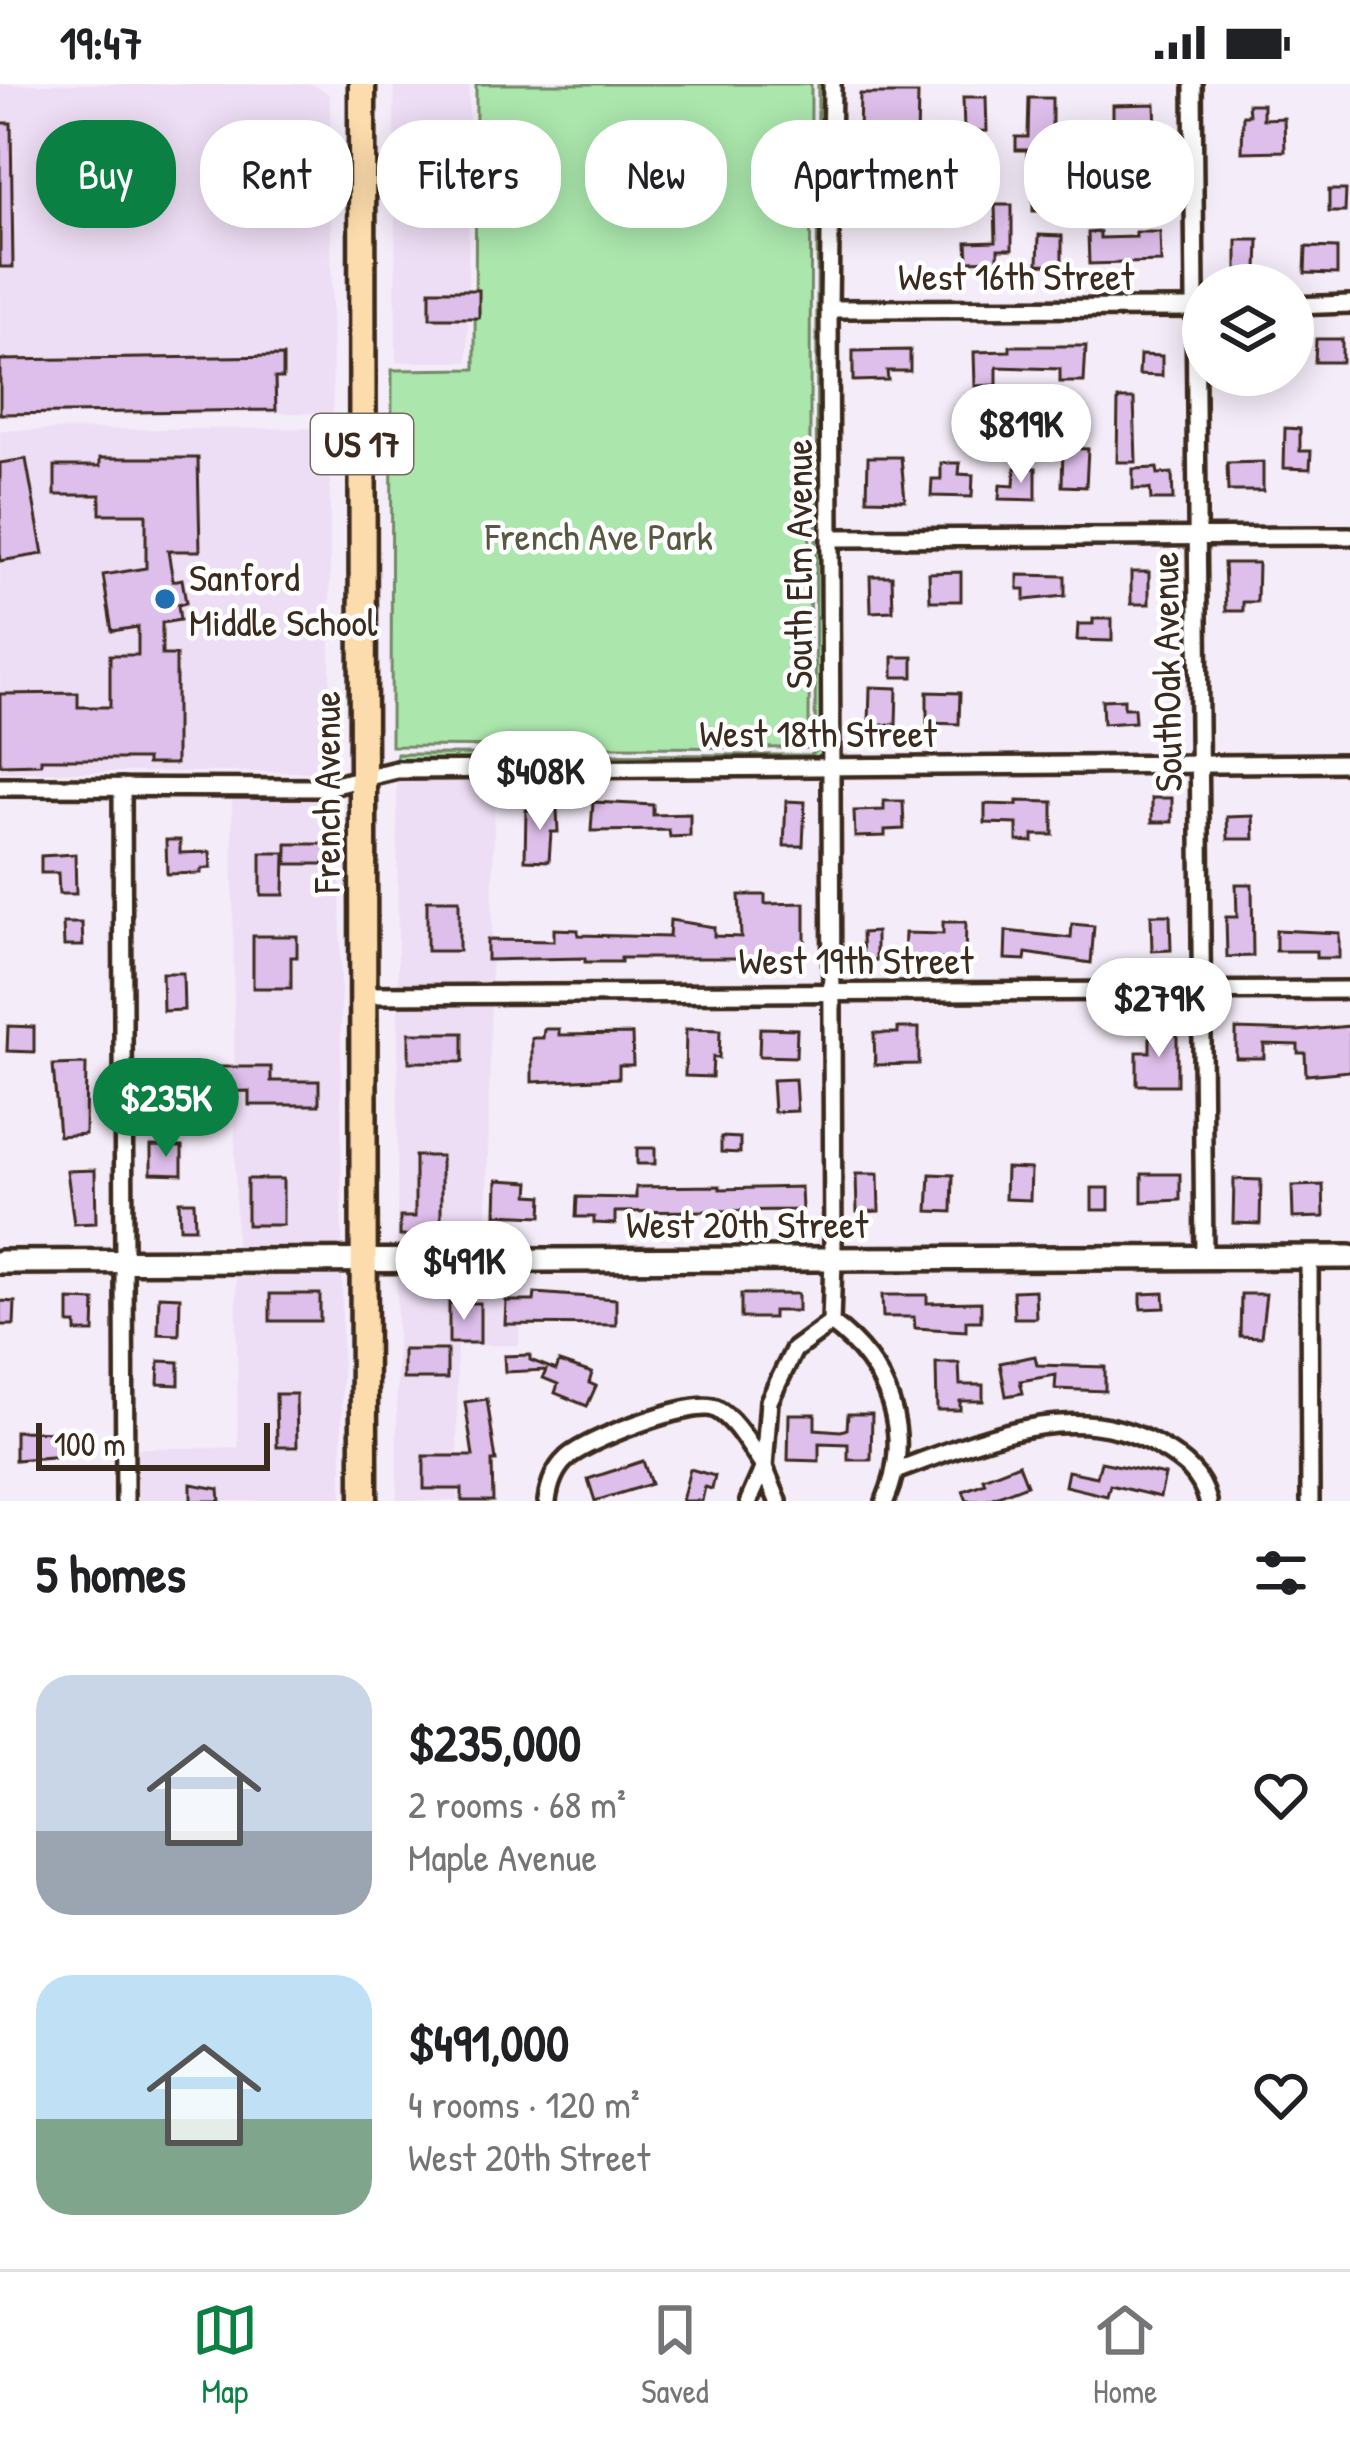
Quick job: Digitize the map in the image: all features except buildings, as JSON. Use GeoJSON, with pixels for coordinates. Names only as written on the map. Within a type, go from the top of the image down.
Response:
{"type":"FeatureCollection","features":[{"type":"Feature","properties":{"kind":"main road","name":"French Avenue"},"geometry":{"type":"LineString","coordinates":[[362,84],[364,1501]]}},
{"type":"Feature","properties":{"kind":"street","name":"South Elm Avenue"},"geometry":{"type":"LineString","coordinates":[[831,1323],[832,84]]}},
{"type":"Feature","properties":{"kind":"street","name":"SouthOak Avenue"},"geometry":{"type":"LineString","coordinates":[[1193,84],[1199,264]]}},
{"type":"Feature","properties":{"kind":"street"},"geometry":{"type":"LineString","coordinates":[[1314,305],[1350,304]]}},
{"type":"Feature","properties":{"kind":"street","name":"West 16th Street"},"geometry":{"type":"LineString","coordinates":[[829,309],[1182,308]]}},
{"type":"Feature","properties":{"kind":"street","name":"SouthOak Avenue"},"geometry":{"type":"LineString","coordinates":[[1199,396],[1204,1258]]}},
{"type":"Feature","properties":{"kind":"street"},"geometry":{"type":"LineString","coordinates":[[832,538],[1350,536]]}},
{"type":"Feature","properties":{"kind":"street","name":"West 18th Street"},"geometry":{"type":"LineString","coordinates":[[0,787],[323,788],[397,770],[1350,763]]}},
{"type":"Feature","properties":{"kind":"street"},"geometry":{"type":"LineString","coordinates":[[122,787],[124,1501]]}},
{"type":"Feature","properties":{"kind":"street","name":"West 19th Street"},"geometry":{"type":"LineString","coordinates":[[362,995],[1350,990]]}},
{"type":"Feature","properties":{"kind":"street","name":"West 20th Street"},"geometry":{"type":"LineString","coordinates":[[0,1262],[1350,1257]]}},
{"type":"Feature","properties":{"kind":"street"},"geometry":{"type":"LineString","coordinates":[[1309,1258],[1310,1501]]}},
{"type":"Feature","properties":{"kind":"street"},"geometry":{"type":"LineString","coordinates":[[749,1501],[764,1467],[769,1401],[780,1372],[794,1350],[831,1323],[858,1343],[897,1417],[898,1470],[885,1501]]}},
{"type":"Feature","properties":{"kind":"street"},"geometry":{"type":"LineString","coordinates":[[547,1501],[549,1484],[567,1457],[694,1404],[715,1408],[733,1424],[764,1467],[778,1501]]}},
{"type":"Feature","properties":{"kind":"street"},"geometry":{"type":"LineString","coordinates":[[898,1470],[1020,1428],[1099,1424],[1129,1430],[1175,1456],[1195,1471],[1208,1501]]}},
{"type":"Feature","properties":{"kind":"shaded area"},"geometry":{"type":"Polygon","coordinates":[[[0,84],[313,84],[330,95],[330,120],[200,120],[200,228],[331,228],[333,413],[0,416],[0,84]]]}},
{"type":"Feature","properties":{"kind":"shaded area"},"geometry":{"type":"Polygon","coordinates":[[[394,84],[469,84],[469,120],[394,120],[394,84]]]}},
{"type":"Feature","properties":{"kind":"shaded area"},"geometry":{"type":"Polygon","coordinates":[[[395,228],[468,228],[468,362],[396,362],[395,228]]]}},
{"type":"Feature","properties":{"kind":"shaded area","name":"Sanford Middle School"},"geometry":{"type":"Polygon","coordinates":[[[330,428],[330,768],[312,772],[0,772],[0,430],[330,428]]]}},
{"type":"Feature","properties":{"kind":"shaded area"},"geometry":{"type":"Polygon","coordinates":[[[495,778],[491,985],[398,986],[397,779],[495,778]]]}},
{"type":"Feature","properties":{"kind":"shaded area"},"geometry":{"type":"Polygon","coordinates":[[[340,793],[342,1252],[236,1253],[232,797],[340,793]]]}},
{"type":"Feature","properties":{"kind":"shaded area"},"geometry":{"type":"Polygon","coordinates":[[[491,1003],[486,1252],[397,1252],[398,1004],[491,1003]]]}},
{"type":"Feature","properties":{"kind":"shaded area"},"geometry":{"type":"Polygon","coordinates":[[[519,1269],[519,1345],[457,1346],[458,1501],[397,1501],[397,1270],[519,1269]]]}},
{"type":"Feature","properties":{"kind":"shaded area"},"geometry":{"type":"Polygon","coordinates":[[[342,1270],[342,1501],[132,1501],[132,1448],[238,1448],[236,1271],[342,1270]]]}},
{"type":"Feature","properties":{"kind":"green space","name":"French Ave Park"},"geometry":{"type":"Polygon","coordinates":[[[476,84],[811,84],[811,120],[751,120],[751,228],[811,228],[809,748],[391,746],[392,370],[475,369],[475,228],[561,228],[561,120],[476,120],[476,84]]]}},
{"type":"Feature","properties":{"kind":"green space"},"geometry":{"type":"Polygon","coordinates":[[[818,84],[824,84],[824,120],[818,120],[818,84]]]}},
{"type":"Feature","properties":{"kind":"green space"},"geometry":{"type":"Polygon","coordinates":[[[817,228],[824,228],[822,757],[397,761],[397,754],[815,752],[817,228]]]}},
{"type":"Feature","properties":{"kind":"place","name":"Sanford Middle School"},"geometry":{"type":"Point","coordinates":[165,599]}}]}
